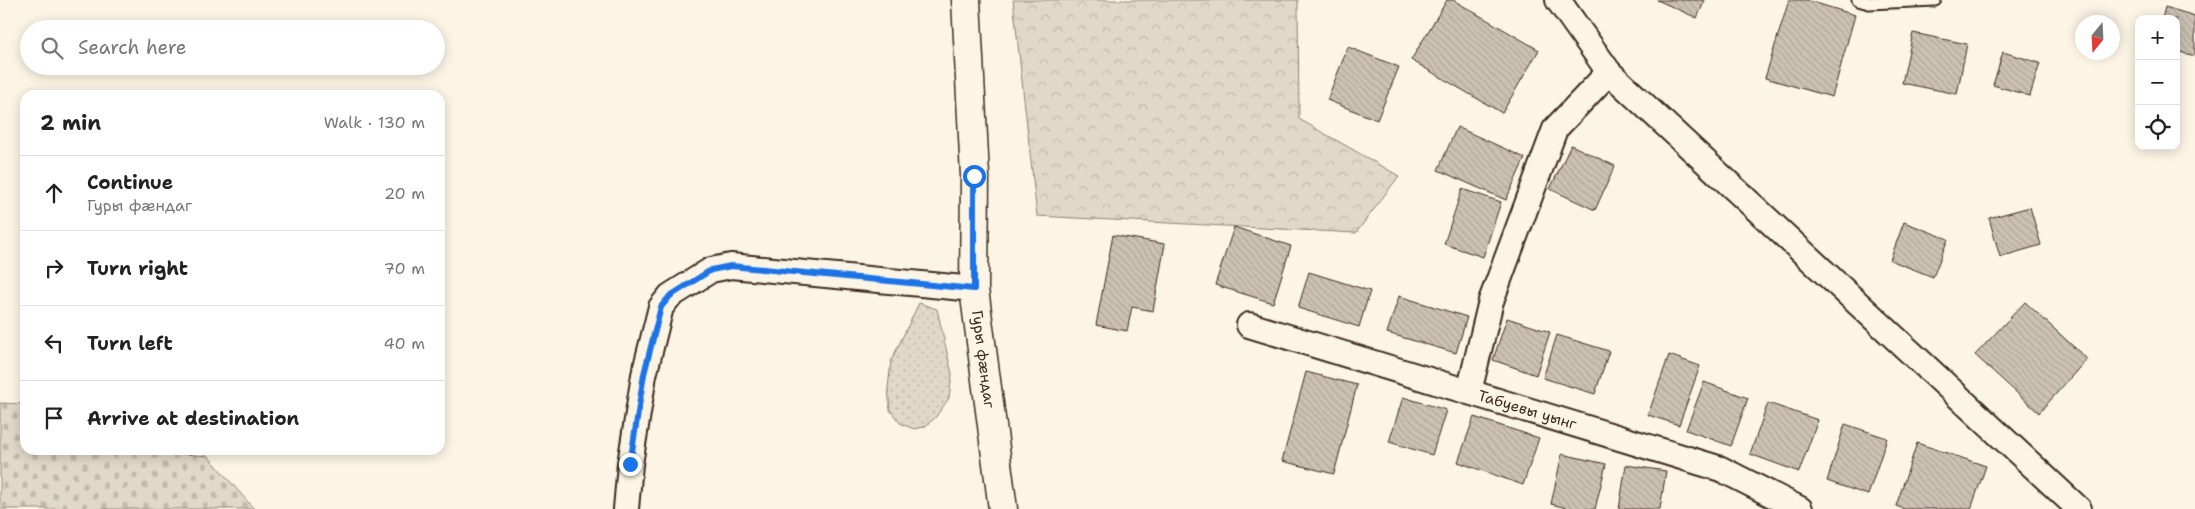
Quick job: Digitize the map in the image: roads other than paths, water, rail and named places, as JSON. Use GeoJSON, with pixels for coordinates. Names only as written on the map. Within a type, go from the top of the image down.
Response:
{"type":"FeatureCollection","features":[{"type":"Feature","properties":{"kind":"main road","name":"Гуры фӕндаг"},"geometry":{"type":"LineString","coordinates":[[966,0],[974,176],[974,289],[1003,509]]}},
{"type":"Feature","properties":{"kind":"street"},"geometry":{"type":"LineString","coordinates":[[1558,0],[1609,72],[2079,509]]}},
{"type":"Feature","properties":{"kind":"street"},"geometry":{"type":"LineString","coordinates":[[1469,392],[1491,301],[1556,129],[1609,72]]}},
{"type":"Feature","properties":{"kind":"street"},"geometry":{"type":"LineString","coordinates":[[626,509],[630,464],[644,374],[661,307],[670,296],[711,270],[731,266],[974,289]]}},
{"type":"Feature","properties":{"kind":"street","name":"Табуевы уынг"},"geometry":{"type":"LineString","coordinates":[[1249,325],[1721,469],[1800,509]]}},
{"type":"Feature","properties":{"kind":"lane"},"geometry":{"type":"LineString","coordinates":[[1858,0],[1869,2],[1935,0]]}}]}
